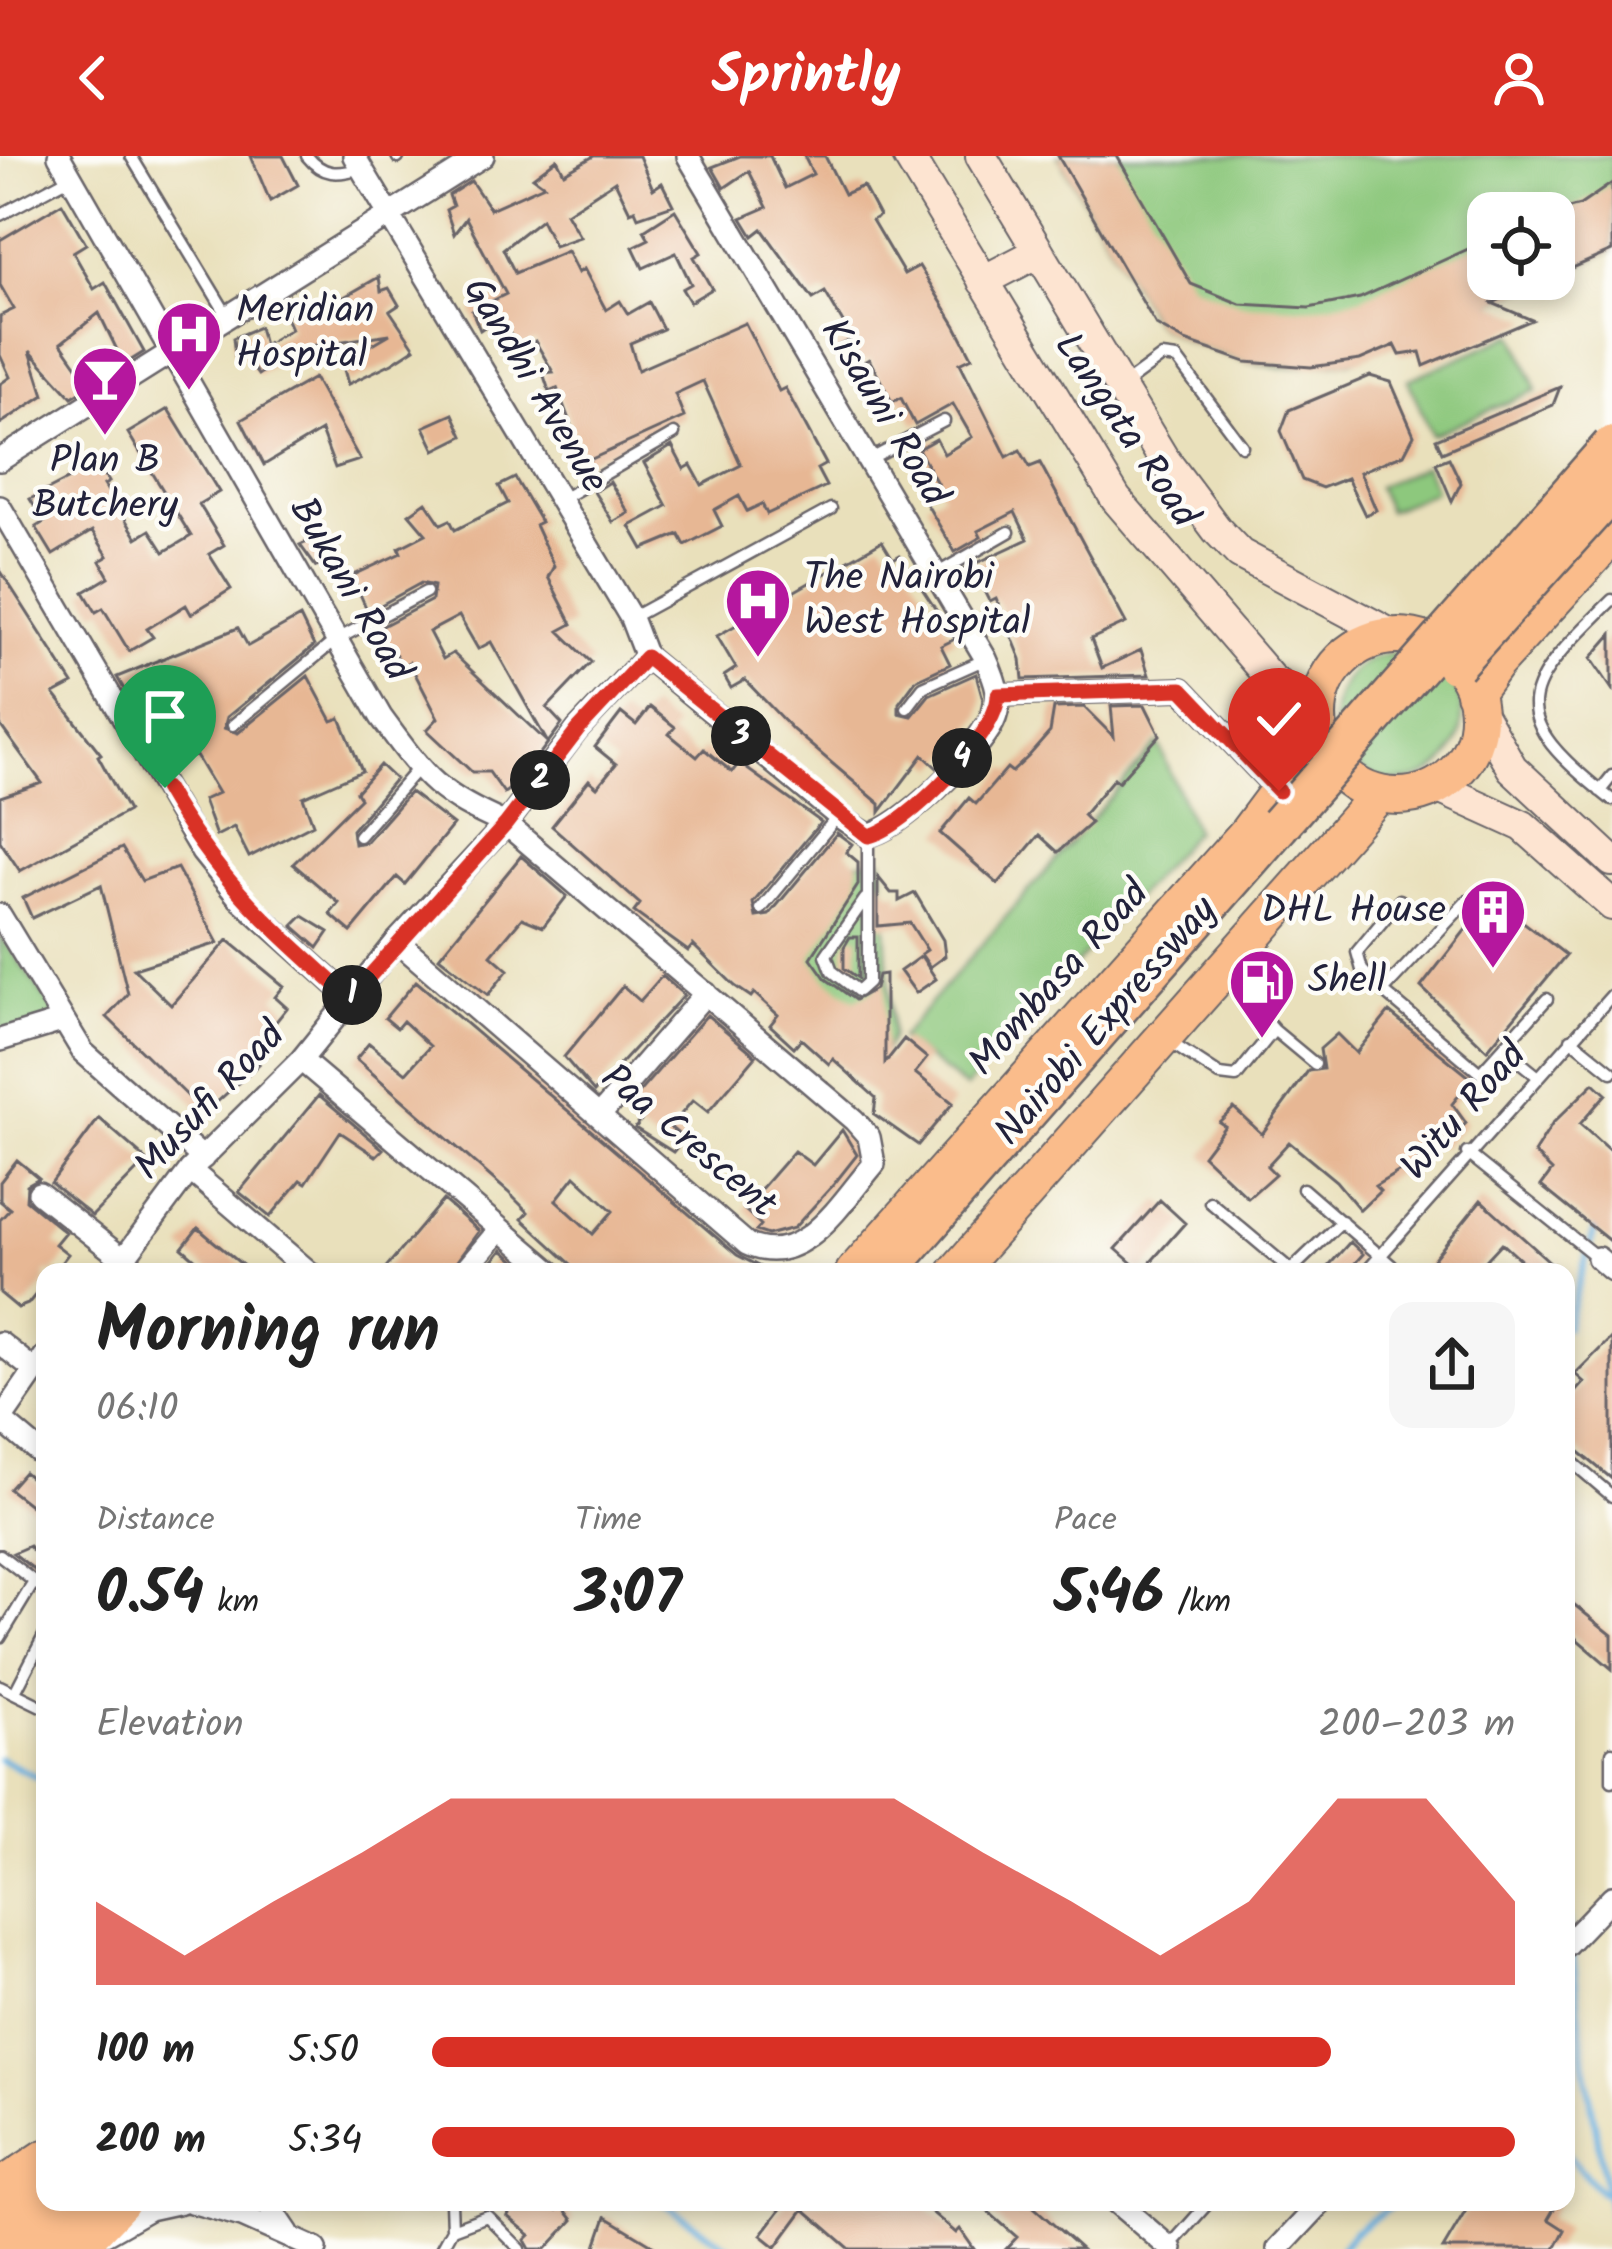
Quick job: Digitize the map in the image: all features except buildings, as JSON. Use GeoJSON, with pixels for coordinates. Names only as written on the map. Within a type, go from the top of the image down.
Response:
{"type":"FeatureCollection","features":[{"type":"Feature","properties":{"kind":"highway"},"geometry":{"type":"LineString","coordinates":[[1612,430],[1457,606],[1406,637],[1348,653],[1326,682],[1319,727],[1341,772],[1379,794],[1407,796],[1437,787],[1469,754],[1476,701],[1495,664],[1612,536]]}},
{"type":"Feature","properties":{"kind":"highway","name":"Nairobi Expressway"},"geometry":{"type":"LineString","coordinates":[[894,1263],[1612,446]]}},
{"type":"Feature","properties":{"kind":"highway","name":"Nairobi Expressway"},"geometry":{"type":"LineString","coordinates":[[922,1263],[1612,490]]}},
{"type":"Feature","properties":{"kind":"highway"},"geometry":{"type":"LineString","coordinates":[[1406,637],[1455,660],[1476,701]]}},
{"type":"Feature","properties":{"kind":"highway","name":"Mombasa Road"},"geometry":{"type":"LineString","coordinates":[[862,1263],[1247,833],[1319,727]]}},
{"type":"Feature","properties":{"kind":"highway"},"geometry":{"type":"LineString","coordinates":[[964,1263],[1225,974],[1379,794]]}},
{"type":"Feature","properties":{"kind":"highway"},"geometry":{"type":"LineString","coordinates":[[0,2188],[36,2164]]}},
{"type":"Feature","properties":{"kind":"highway"},"geometry":{"type":"LineString","coordinates":[[0,2231],[36,2191]]}},
{"type":"Feature","properties":{"kind":"highway"},"geometry":{"type":"LineString","coordinates":[[10,2249],[43,2211]]}},
{"type":"Feature","properties":{"kind":"highway"},"geometry":{"type":"LineString","coordinates":[[46,2249],[80,2211]]}},
{"type":"Feature","properties":{"kind":"highway"},"geometry":{"type":"LineString","coordinates":[[80,2249],[113,2211]]}},
{"type":"Feature","properties":{"kind":"main road","name":"Langata Road"},"geometry":{"type":"LineString","coordinates":[[908,156],[1084,452],[1148,542],[1319,727]]}},
{"type":"Feature","properties":{"kind":"main road","name":"Langata Road"},"geometry":{"type":"LineString","coordinates":[[981,156],[1163,458],[1240,554],[1406,637]]}},
{"type":"Feature","properties":{"kind":"main road"},"geometry":{"type":"LineString","coordinates":[[983,281],[1039,252]]}},
{"type":"Feature","properties":{"kind":"main road"},"geometry":{"type":"LineString","coordinates":[[1476,701],[1512,768],[1609,854]]}},
{"type":"Feature","properties":{"kind":"main road"},"geometry":{"type":"LineString","coordinates":[[1437,787],[1523,826],[1612,905]]}},
{"type":"Feature","properties":{"kind":"street","name":"Bukani Road"},"geometry":{"type":"LineString","coordinates":[[59,156],[381,717],[448,798],[506,824]]}},
{"type":"Feature","properties":{"kind":"street"},"geometry":{"type":"LineString","coordinates":[[0,460],[483,156]]}},
{"type":"Feature","properties":{"kind":"street","name":"Kisauni Road"},"geometry":{"type":"LineString","coordinates":[[688,156],[986,659],[998,695]]}},
{"type":"Feature","properties":{"kind":"street","name":"Gandhi Avenue"},"geometry":{"type":"LineString","coordinates":[[358,162],[631,619],[646,657]]}},
{"type":"Feature","properties":{"kind":"street"},"geometry":{"type":"LineString","coordinates":[[0,507],[202,852],[239,898],[350,998]]}},
{"type":"Feature","properties":{"kind":"street"},"geometry":{"type":"LineString","coordinates":[[646,657],[868,836],[902,820],[992,725],[998,695],[1182,689],[1279,791]]}},
{"type":"Feature","properties":{"kind":"street","name":"Musufi Road"},"geometry":{"type":"LineString","coordinates":[[120,1263],[197,1164],[301,1060],[397,941],[506,824],[578,730],[646,657]]}},
{"type":"Feature","properties":{"kind":"street","name":"Paa Crescent"},"geometry":{"type":"LineString","coordinates":[[397,941],[747,1244],[764,1252],[796,1247],[824,1222],[874,1164],[869,1137],[506,824]]}},
{"type":"Feature","properties":{"kind":"street"},"geometry":{"type":"LineString","coordinates":[[0,915],[62,1021],[101,1073],[300,1263]]}},
{"type":"Feature","properties":{"kind":"street"},"geometry":{"type":"LineString","coordinates":[[600,1115],[706,993]]}},
{"type":"Feature","properties":{"kind":"street"},"geometry":{"type":"LineString","coordinates":[[0,1040],[62,1021]]}},
{"type":"Feature","properties":{"kind":"street"},"geometry":{"type":"LineString","coordinates":[[301,1060],[540,1263]]}},
{"type":"Feature","properties":{"kind":"street"},"geometry":{"type":"LineString","coordinates":[[40,1192],[115,1263]]}},
{"type":"Feature","properties":{"kind":"street"},"geometry":{"type":"LineString","coordinates":[[472,1263],[500,1229]]}},
{"type":"Feature","properties":{"kind":"street"},"geometry":{"type":"LineString","coordinates":[[0,1342],[36,1361]]}},
{"type":"Feature","properties":{"kind":"street"},"geometry":{"type":"LineString","coordinates":[[36,1367],[0,1420],[36,1450]]}},
{"type":"Feature","properties":{"kind":"street"},"geometry":{"type":"LineString","coordinates":[[1575,1936],[1612,1897]]}},
{"type":"Feature","properties":{"kind":"street"},"geometry":{"type":"LineString","coordinates":[[80,2249],[145,2211]]}},
{"type":"Feature","properties":{"kind":"street"},"geometry":{"type":"LineString","coordinates":[[218,2211],[288,2234],[316,2249]]}},
{"type":"Feature","properties":{"kind":"street"},"geometry":{"type":"LineString","coordinates":[[273,2211],[288,2234]]}},
{"type":"Feature","properties":{"kind":"street"},"geometry":{"type":"LineString","coordinates":[[1127,2211],[1170,2248]]}},
{"type":"Feature","properties":{"kind":"street"},"geometry":{"type":"LineString","coordinates":[[1278,2249],[1314,2211]]}},
{"type":"Feature","properties":{"kind":"lane"},"geometry":{"type":"LineString","coordinates":[[131,156],[227,316]]}},
{"type":"Feature","properties":{"kind":"lane"},"geometry":{"type":"LineString","coordinates":[[307,156],[317,169],[338,175],[358,162]]}},
{"type":"Feature","properties":{"kind":"lane"},"geometry":{"type":"LineString","coordinates":[[0,214],[71,177]]}},
{"type":"Feature","properties":{"kind":"lane"},"geometry":{"type":"LineString","coordinates":[[1121,387],[1162,358],[1177,359],[1242,446]]}},
{"type":"Feature","properties":{"kind":"lane"},"geometry":{"type":"LineString","coordinates":[[869,460],[944,422]]}},
{"type":"Feature","properties":{"kind":"lane"},"geometry":{"type":"LineString","coordinates":[[560,500],[674,434]]}},
{"type":"Feature","properties":{"kind":"lane"},"geometry":{"type":"LineString","coordinates":[[631,619],[831,509]]}},
{"type":"Feature","properties":{"kind":"lane"},"geometry":{"type":"LineString","coordinates":[[937,574],[1010,532]]}},
{"type":"Feature","properties":{"kind":"lane"},"geometry":{"type":"LineString","coordinates":[[232,724],[336,640],[426,592]]}},
{"type":"Feature","properties":{"kind":"lane"},"geometry":{"type":"LineString","coordinates":[[1612,599],[1550,661],[1536,685],[1534,702],[1538,733],[1612,800]]}},
{"type":"Feature","properties":{"kind":"lane"},"geometry":{"type":"LineString","coordinates":[[908,708],[923,687],[986,659]]}},
{"type":"Feature","properties":{"kind":"lane"},"geometry":{"type":"LineString","coordinates":[[359,836],[418,767]]}},
{"type":"Feature","properties":{"kind":"lane"},"geometry":{"type":"LineString","coordinates":[[1600,791],[1612,776]]}},
{"type":"Feature","properties":{"kind":"lane"},"geometry":{"type":"LineString","coordinates":[[761,909],[838,816]]}},
{"type":"Feature","properties":{"kind":"lane"},"geometry":{"type":"LineString","coordinates":[[865,899],[826,955],[832,970],[858,991],[868,982],[868,836]]}},
{"type":"Feature","properties":{"kind":"lane"},"geometry":{"type":"LineString","coordinates":[[1400,900],[1357,952],[1362,970],[1474,1072],[1485,1070],[1547,999]]}},
{"type":"Feature","properties":{"kind":"lane"},"geometry":{"type":"LineString","coordinates":[[1383,991],[1467,901]]}},
{"type":"Feature","properties":{"kind":"lane"},"geometry":{"type":"LineString","coordinates":[[1225,974],[1274,1030],[1315,1064]]}},
{"type":"Feature","properties":{"kind":"lane","name":"Witu Road"},"geometry":{"type":"LineString","coordinates":[[1374,1263],[1612,995]]}},
{"type":"Feature","properties":{"kind":"lane"},"geometry":{"type":"LineString","coordinates":[[1166,1040],[1229,1078],[1274,1030]]}},
{"type":"Feature","properties":{"kind":"lane"},"geometry":{"type":"LineString","coordinates":[[1571,1039],[1612,1072]]}},
{"type":"Feature","properties":{"kind":"lane"},"geometry":{"type":"LineString","coordinates":[[1504,1049],[1536,1076]]}},
{"type":"Feature","properties":{"kind":"lane"},"geometry":{"type":"LineString","coordinates":[[1467,1153],[1605,1264]]}},
{"type":"Feature","properties":{"kind":"lane"},"geometry":{"type":"LineString","coordinates":[[1303,1189],[1391,1263]]}},
{"type":"Feature","properties":{"kind":"lane"},"geometry":{"type":"LineString","coordinates":[[1210,1202],[1268,1263]]}},
{"type":"Feature","properties":{"kind":"lane"},"geometry":{"type":"LineString","coordinates":[[1304,1263],[1342,1221]]}},
{"type":"Feature","properties":{"kind":"lane"},"geometry":{"type":"LineString","coordinates":[[1575,1465],[1612,1496]]}},
{"type":"Feature","properties":{"kind":"lane"},"geometry":{"type":"LineString","coordinates":[[2,1561],[36,1583]]}},
{"type":"Feature","properties":{"kind":"lane"},"geometry":{"type":"LineString","coordinates":[[0,1638],[36,1591]]}},
{"type":"Feature","properties":{"kind":"lane"},"geometry":{"type":"LineString","coordinates":[[15,1692],[36,1651]]}},
{"type":"Feature","properties":{"kind":"lane"},"geometry":{"type":"LineString","coordinates":[[0,1686],[36,1703]]}},
{"type":"Feature","properties":{"kind":"lane"},"geometry":{"type":"LineString","coordinates":[[1612,1752],[1612,1781]]}},
{"type":"Feature","properties":{"kind":"lane"},"geometry":{"type":"LineString","coordinates":[[441,2249],[452,2229],[451,2211]]}},
{"type":"Feature","properties":{"kind":"lane"},"geometry":{"type":"LineString","coordinates":[[1170,2248],[1201,2211]]}},
{"type":"Feature","properties":{"kind":"lane"},"geometry":{"type":"LineString","coordinates":[[452,2229],[487,2216],[520,2249]]}},
{"type":"Feature","properties":{"kind":"green space"},"geometry":{"type":"Polygon","coordinates":[[[1058,156],[1612,156],[1612,251],[1575,267],[1575,192],[1467,192],[1467,300],[1498,300],[1350,362],[1278,368],[1246,362],[1185,341],[1156,325],[1058,156]]]}},
{"type":"Feature","properties":{"kind":"green space"},"geometry":{"type":"Polygon","coordinates":[[[1514,334],[1537,390],[1432,435],[1408,380],[1514,334]]]}},
{"type":"Feature","properties":{"kind":"green space"},"geometry":{"type":"Polygon","coordinates":[[[1425,466],[1435,491],[1388,511],[1377,487],[1425,466]]]}},
{"type":"Feature","properties":{"kind":"green space"},"geometry":{"type":"Polygon","coordinates":[[[1398,653],[1422,658],[1443,672],[1457,693],[1462,717],[1457,741],[1443,762],[1422,776],[1398,781],[1374,776],[1353,762],[1339,741],[1334,717],[1339,693],[1353,672],[1374,658],[1398,653]]]}},
{"type":"Feature","properties":{"kind":"green space"},"geometry":{"type":"Polygon","coordinates":[[[1158,743],[1195,831],[966,1088],[900,1038],[1158,743]]]}},
{"type":"Feature","properties":{"kind":"green space"},"geometry":{"type":"Polygon","coordinates":[[[882,860],[892,1036],[885,1051],[775,965],[854,862],[882,860]]]}},
{"type":"Feature","properties":{"kind":"green space"},"geometry":{"type":"Polygon","coordinates":[[[0,935],[62,1021],[0,1035],[0,935]]]}},
{"type":"Feature","properties":{"kind":"waterway"},"geometry":{"type":"LineString","coordinates":[[1575,1296],[1596,1225]]}},
{"type":"Feature","properties":{"kind":"waterway"},"geometry":{"type":"LineString","coordinates":[[0,1759],[36,1777]]}},
{"type":"Feature","properties":{"kind":"waterway"},"geometry":{"type":"LineString","coordinates":[[1575,1976],[1612,2223]]}},
{"type":"Feature","properties":{"kind":"waterway"},"geometry":{"type":"LineString","coordinates":[[1575,2163],[1603,2194]]}},
{"type":"Feature","properties":{"kind":"waterway"},"geometry":{"type":"LineString","coordinates":[[675,2211],[731,2249]]}},
{"type":"Feature","properties":{"kind":"waterway"},"geometry":{"type":"LineString","coordinates":[[1341,2249],[1353,2232],[1384,2211]]}},
{"type":"Feature","properties":{"kind":"place","name":"Meridian Hospital"},"geometry":{"type":"Point","coordinates":[189,393]}},
{"type":"Feature","properties":{"kind":"place","name":"Plan B Butchery"},"geometry":{"type":"Point","coordinates":[105,438]}},
{"type":"Feature","properties":{"kind":"place","name":"The Nairobi West Hospital"},"geometry":{"type":"Point","coordinates":[758,660]}},
{"type":"Feature","properties":{"kind":"place","name":"DHL House"},"geometry":{"type":"Point","coordinates":[1493,971]}},
{"type":"Feature","properties":{"kind":"place","name":"Shell"},"geometry":{"type":"Point","coordinates":[1262,1041]}},
{"type":"Feature","properties":{"kind":"route"},"geometry":{"type":"LineString","coordinates":[[165,788],[202,852],[239,898],[350,998],[506,824],[578,730],[646,657],[868,836],[902,820],[969,751],[992,725],[998,695],[1182,689],[1279,791]]}}]}
